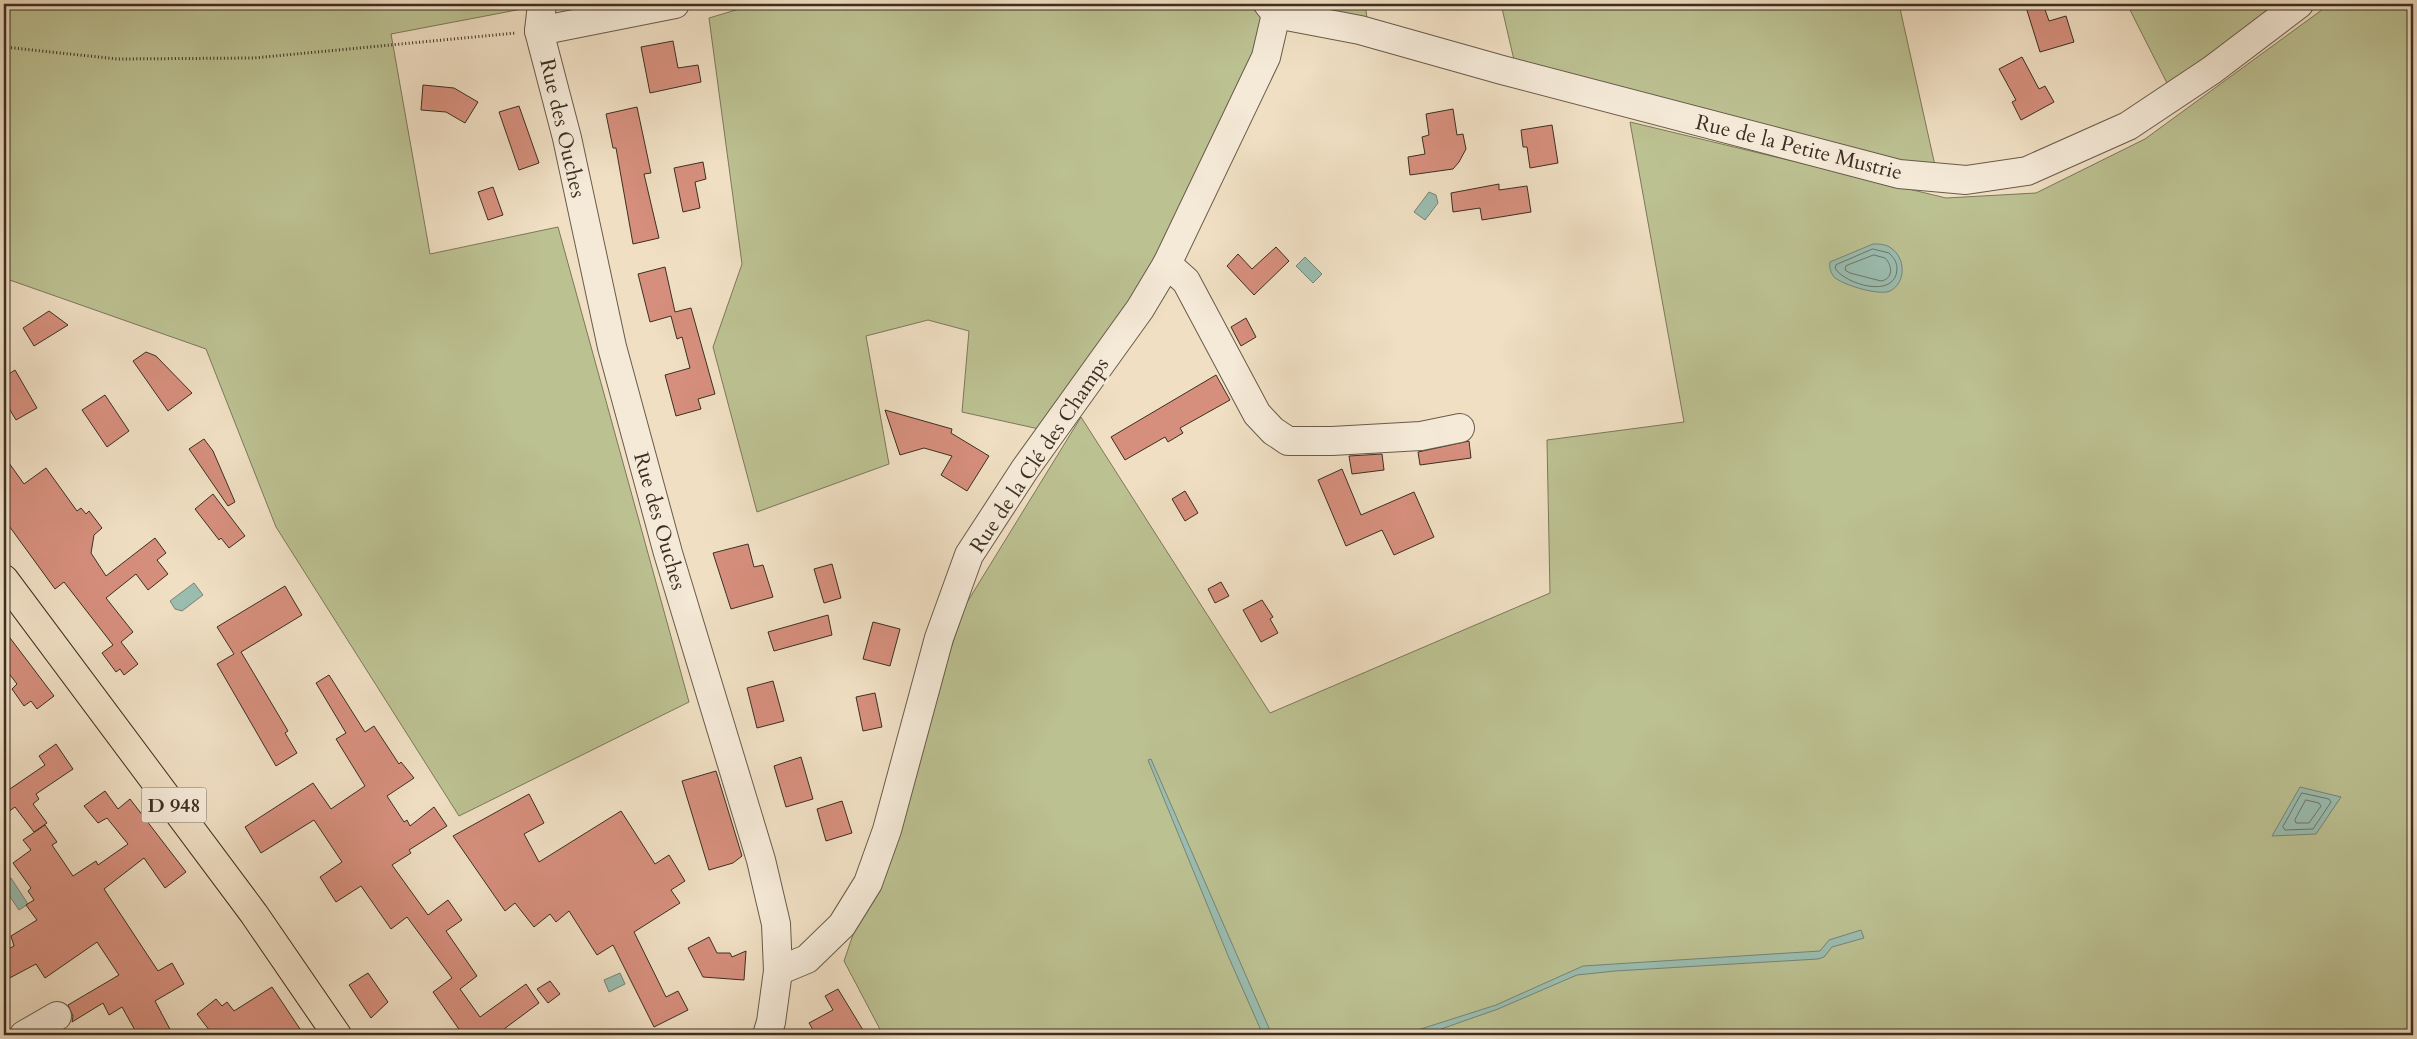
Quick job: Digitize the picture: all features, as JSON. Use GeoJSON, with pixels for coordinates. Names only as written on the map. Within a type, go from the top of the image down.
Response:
{"type":"FeatureCollection","features":[{"type":"Feature","properties":{"kind":"main road","name":"D 948"},"geometry":{"type":"LineString","coordinates":[[4,579],[254,914],[337,1035]]}},
{"type":"Feature","properties":{"kind":"street","name":"Rue des Ouches"},"geometry":{"type":"LineString","coordinates":[[542,4],[540,31],[567,138],[612,347],[668,553],[761,860],[776,924],[778,971],[771,1022],[767,1035]]}},
{"type":"Feature","properties":{"kind":"street"},"geometry":{"type":"LineString","coordinates":[[540,31],[675,4]]}},
{"type":"Feature","properties":{"kind":"street","name":"Rue de la Petite Mustrie"},"geometry":{"type":"LineString","coordinates":[[1272,9],[1360,30],[1502,70],[1899,174],[1966,180],[2027,172],[2128,126],[2212,70],[2299,4]]}},
{"type":"Feature","properties":{"kind":"street","name":"Rue de la Clé des Champs"},"geometry":{"type":"LineString","coordinates":[[778,971],[807,959],[842,926],[868,883],[887,830],[939,638],[969,555],[1025,470],[1140,309],[1167,264],[1266,56],[1272,9]]}},
{"type":"Feature","properties":{"kind":"street"},"geometry":{"type":"LineString","coordinates":[[1167,264],[1186,281],[1257,414],[1273,431],[1288,441],[1332,441],[1421,436],[1460,428]]}},
{"type":"Feature","properties":{"kind":"street"},"geometry":{"type":"LineString","coordinates":[[24,1035],[57,1016]]}},
{"type":"Feature","properties":{"kind":"path"},"geometry":{"type":"LineString","coordinates":[[4,47],[117,60],[254,58],[540,31]]}},
{"type":"Feature","properties":{"kind":"green space"},"geometry":{"type":"Polygon","coordinates":[[[4,4],[523,4],[522,9],[391,34],[430,254],[558,227],[689,702],[459,816],[276,527],[206,349],[4,278],[4,4]]]}},
{"type":"Feature","properties":{"kind":"green space"},"geometry":{"type":"Polygon","coordinates":[[[756,4],[1365,4],[1367,18],[1272,30],[1170,248],[1039,429],[962,412],[969,331],[928,320],[866,336],[889,464],[757,512],[713,347],[742,264],[709,18],[756,4]]]}},
{"type":"Feature","properties":{"kind":"green space"},"geometry":{"type":"Polygon","coordinates":[[[1501,4],[1899,4],[1936,170],[1514,60],[1501,4]]]}},
{"type":"Feature","properties":{"kind":"green space"},"geometry":{"type":"Polygon","coordinates":[[[2127,4],[2281,4],[2170,89],[2127,4]]]}},
{"type":"Feature","properties":{"kind":"green space"},"geometry":{"type":"Polygon","coordinates":[[[2330,4],[2413,4],[2413,1035],[883,1035],[844,961],[966,604],[1081,417],[1270,713],[1550,593],[1547,440],[1684,422],[1630,122],[1946,198],[2036,193],[2145,139],[2330,4]]]}},
{"type":"Feature","properties":{"kind":"water"},"geometry":{"type":"Polygon","coordinates":[[[1429,192],[1436,195],[1438,203],[1425,220],[1414,212],[1429,192]]]}},
{"type":"Feature","properties":{"kind":"water"},"geometry":{"type":"Polygon","coordinates":[[[1873,244],[1882,244],[1896,252],[1902,270],[1899,282],[1895,287],[1885,292],[1870,291],[1845,283],[1834,277],[1830,270],[1830,262],[1873,244]]]}},
{"type":"Feature","properties":{"kind":"water"},"geometry":{"type":"Polygon","coordinates":[[[1305,257],[1322,274],[1313,283],[1296,266],[1305,257]]]}},
{"type":"Feature","properties":{"kind":"water"},"geometry":{"type":"Polygon","coordinates":[[[194,583],[203,595],[182,611],[175,609],[170,601],[194,583]]]}},
{"type":"Feature","properties":{"kind":"water"},"geometry":{"type":"Polygon","coordinates":[[[1151,759],[1272,1035],[1263,1035],[1229,958],[1148,760],[1151,759]]]}},
{"type":"Feature","properties":{"kind":"water"},"geometry":{"type":"Polygon","coordinates":[[[2300,787],[2341,797],[2316,834],[2272,836],[2300,787]]]}},
{"type":"Feature","properties":{"kind":"water"},"geometry":{"type":"Polygon","coordinates":[[[11,878],[28,904],[19,910],[4,888],[9,885],[6,881],[11,878]]]}},
{"type":"Feature","properties":{"kind":"water"},"geometry":{"type":"Polygon","coordinates":[[[1861,930],[1864,938],[1832,947],[1824,957],[1818,959],[1577,975],[1498,1009],[1424,1035],[1402,1035],[1496,1005],[1583,966],[1820,951],[1829,940],[1861,930]]]}},
{"type":"Feature","properties":{"kind":"water"},"geometry":{"type":"Polygon","coordinates":[[[620,973],[625,984],[609,992],[604,980],[620,973]]]}},
{"type":"Feature","properties":{"kind":"building"},"geometry":{"type":"Polygon","coordinates":[[[2025,4],[2043,4],[2049,21],[2066,16],[2074,42],[2040,52],[2025,4]]]}},
{"type":"Feature","properties":{"kind":"building"},"geometry":{"type":"Polygon","coordinates":[[[673,41],[678,68],[698,65],[701,82],[650,93],[641,47],[673,41]]]}},
{"type":"Feature","properties":{"kind":"building"},"geometry":{"type":"Polygon","coordinates":[[[2022,57],[2039,89],[2045,86],[2054,102],[2021,120],[2012,102],[2016,100],[1999,69],[2022,57]]]}},
{"type":"Feature","properties":{"kind":"building"},"geometry":{"type":"Polygon","coordinates":[[[423,85],[454,88],[478,102],[465,123],[446,112],[421,110],[423,85]]]}},
{"type":"Feature","properties":{"kind":"building"},"geometry":{"type":"Polygon","coordinates":[[[519,106],[539,163],[519,170],[499,112],[519,106]]]}},
{"type":"Feature","properties":{"kind":"building"},"geometry":{"type":"Polygon","coordinates":[[[637,107],[651,173],[644,174],[659,238],[633,244],[616,148],[613,148],[606,114],[637,107]]]}},
{"type":"Feature","properties":{"kind":"building"},"geometry":{"type":"Polygon","coordinates":[[[1453,109],[1457,135],[1463,134],[1466,149],[1459,162],[1453,169],[1410,175],[1408,157],[1425,154],[1422,137],[1429,135],[1426,114],[1453,109]]]}},
{"type":"Feature","properties":{"kind":"building"},"geometry":{"type":"Polygon","coordinates":[[[1552,125],[1558,163],[1530,168],[1527,147],[1523,147],[1521,130],[1552,125]]]}},
{"type":"Feature","properties":{"kind":"building"},"geometry":{"type":"Polygon","coordinates":[[[703,162],[706,179],[695,182],[700,208],[683,212],[674,168],[703,162]]]}},
{"type":"Feature","properties":{"kind":"building"},"geometry":{"type":"Polygon","coordinates":[[[1499,184],[1499,190],[1527,186],[1531,212],[1482,220],[1480,208],[1453,212],[1451,193],[1499,184]]]}},
{"type":"Feature","properties":{"kind":"building"},"geometry":{"type":"Polygon","coordinates":[[[493,187],[503,215],[488,220],[478,192],[493,187]]]}},
{"type":"Feature","properties":{"kind":"building"},"geometry":{"type":"Polygon","coordinates":[[[1276,247],[1289,261],[1254,295],[1227,266],[1238,254],[1252,269],[1276,247]]]}},
{"type":"Feature","properties":{"kind":"building"},"geometry":{"type":"Polygon","coordinates":[[[665,267],[675,312],[691,308],[715,394],[698,399],[701,409],[676,416],[665,375],[690,368],[682,337],[677,339],[671,316],[650,322],[638,274],[665,267]]]}},
{"type":"Feature","properties":{"kind":"building"},"geometry":{"type":"Polygon","coordinates":[[[49,311],[68,325],[34,346],[23,328],[49,311]]]}},
{"type":"Feature","properties":{"kind":"building"},"geometry":{"type":"Polygon","coordinates":[[[1246,318],[1256,337],[1241,346],[1231,327],[1246,318]]]}},
{"type":"Feature","properties":{"kind":"building"},"geometry":{"type":"Polygon","coordinates":[[[146,352],[156,356],[192,393],[168,411],[133,361],[146,352]]]}},
{"type":"Feature","properties":{"kind":"building"},"geometry":{"type":"Polygon","coordinates":[[[15,370],[37,408],[16,420],[4,400],[4,377],[15,370]]]}},
{"type":"Feature","properties":{"kind":"building"},"geometry":{"type":"Polygon","coordinates":[[[1216,375],[1230,400],[1180,428],[1183,433],[1168,442],[1165,437],[1125,460],[1111,437],[1216,375]]]}},
{"type":"Feature","properties":{"kind":"building"},"geometry":{"type":"Polygon","coordinates":[[[105,395],[129,431],[107,447],[82,410],[105,395]]]}},
{"type":"Feature","properties":{"kind":"building"},"geometry":{"type":"Polygon","coordinates":[[[885,410],[952,429],[951,433],[989,456],[967,491],[941,475],[952,456],[924,448],[900,455],[885,410]]]}},
{"type":"Feature","properties":{"kind":"building"},"geometry":{"type":"Polygon","coordinates":[[[204,439],[213,451],[235,502],[228,506],[189,449],[204,439]]]}},
{"type":"Feature","properties":{"kind":"building"},"geometry":{"type":"Polygon","coordinates":[[[1469,441],[1471,458],[1420,465],[1418,452],[1469,441]]]}},
{"type":"Feature","properties":{"kind":"building"},"geometry":{"type":"Polygon","coordinates":[[[1382,454],[1384,470],[1352,474],[1349,456],[1382,454]]]}},
{"type":"Feature","properties":{"kind":"building"},"geometry":{"type":"Polygon","coordinates":[[[4,456],[24,484],[46,468],[77,511],[81,508],[86,514],[89,511],[102,528],[94,535],[91,553],[106,576],[155,538],[166,553],[157,560],[168,574],[148,590],[136,574],[106,598],[133,632],[121,642],[138,664],[124,675],[120,669],[116,672],[102,653],[113,645],[64,582],[55,589],[4,519],[4,456]]]}},
{"type":"Feature","properties":{"kind":"building"},"geometry":{"type":"Polygon","coordinates":[[[1342,469],[1361,515],[1414,492],[1434,537],[1394,555],[1382,530],[1346,546],[1318,480],[1342,469]]]}},
{"type":"Feature","properties":{"kind":"building"},"geometry":{"type":"Polygon","coordinates":[[[1185,491],[1198,513],[1185,521],[1172,499],[1185,491]]]}},
{"type":"Feature","properties":{"kind":"building"},"geometry":{"type":"Polygon","coordinates":[[[213,494],[245,536],[229,548],[221,538],[219,540],[195,509],[213,494]]]}},
{"type":"Feature","properties":{"kind":"building"},"geometry":{"type":"Polygon","coordinates":[[[748,544],[754,567],[763,565],[773,597],[731,609],[713,553],[748,544]]]}},
{"type":"Feature","properties":{"kind":"building"},"geometry":{"type":"Polygon","coordinates":[[[832,564],[841,598],[824,603],[814,569],[832,564]]]}},
{"type":"Feature","properties":{"kind":"building"},"geometry":{"type":"Polygon","coordinates":[[[1221,582],[1229,596],[1215,603],[1208,589],[1221,582]]]}},
{"type":"Feature","properties":{"kind":"building"},"geometry":{"type":"Polygon","coordinates":[[[285,586],[302,615],[241,652],[288,731],[285,733],[297,753],[276,766],[217,664],[234,654],[217,627],[285,586]]]}},
{"type":"Feature","properties":{"kind":"building"},"geometry":{"type":"Polygon","coordinates":[[[1262,600],[1273,617],[1270,619],[1278,633],[1261,642],[1243,610],[1262,600]]]}},
{"type":"Feature","properties":{"kind":"building"},"geometry":{"type":"Polygon","coordinates":[[[828,615],[832,635],[774,651],[768,632],[828,615]]]}},
{"type":"Feature","properties":{"kind":"building"},"geometry":{"type":"Polygon","coordinates":[[[873,622],[900,629],[890,666],[863,659],[873,622]]]}},
{"type":"Feature","properties":{"kind":"building"},"geometry":{"type":"Polygon","coordinates":[[[4,630],[54,696],[37,709],[31,701],[24,706],[12,689],[17,684],[4,667],[4,630]]]}},
{"type":"Feature","properties":{"kind":"building"},"geometry":{"type":"Polygon","coordinates":[[[329,675],[365,732],[374,726],[399,764],[401,762],[414,778],[387,796],[404,822],[407,820],[410,826],[434,807],[447,826],[409,850],[411,853],[392,865],[428,915],[448,900],[462,920],[446,931],[477,976],[460,989],[480,1017],[526,984],[539,1003],[496,1035],[463,1035],[433,992],[452,978],[407,917],[391,929],[361,886],[336,902],[320,877],[342,862],[314,820],[261,853],[245,827],[313,783],[331,809],[365,786],[336,739],[346,733],[316,683],[329,675]]]}},
{"type":"Feature","properties":{"kind":"building"},"geometry":{"type":"Polygon","coordinates":[[[773,681],[784,721],[757,728],[747,688],[773,681]]]}},
{"type":"Feature","properties":{"kind":"building"},"geometry":{"type":"Polygon","coordinates":[[[875,693],[882,727],[863,731],[856,697],[875,693]]]}},
{"type":"Feature","properties":{"kind":"building"},"geometry":{"type":"Polygon","coordinates":[[[56,744],[73,769],[36,794],[39,799],[33,804],[47,823],[34,832],[15,807],[4,815],[4,793],[45,765],[39,756],[56,744]]]}},
{"type":"Feature","properties":{"kind":"building"},"geometry":{"type":"Polygon","coordinates":[[[801,757],[813,799],[786,807],[774,766],[801,757]]]}},
{"type":"Feature","properties":{"kind":"building"},"geometry":{"type":"Polygon","coordinates":[[[716,771],[742,856],[733,863],[709,870],[682,781],[716,771]]]}},
{"type":"Feature","properties":{"kind":"building"},"geometry":{"type":"Polygon","coordinates":[[[105,791],[118,809],[130,799],[186,872],[165,888],[144,858],[104,889],[158,971],[172,963],[184,984],[155,1001],[173,1035],[146,1035],[142,1029],[136,1032],[122,1007],[109,1015],[103,1003],[72,1022],[73,1016],[68,1005],[119,975],[97,942],[45,978],[36,964],[4,981],[4,951],[14,946],[11,936],[37,920],[26,905],[34,900],[28,891],[31,888],[13,863],[31,850],[23,840],[45,825],[57,842],[52,845],[73,876],[96,861],[98,865],[128,844],[107,818],[98,823],[84,806],[105,791]]]}},
{"type":"Feature","properties":{"kind":"building"},"geometry":{"type":"Polygon","coordinates":[[[529,794],[544,823],[524,834],[539,862],[621,811],[655,864],[669,855],[685,881],[671,890],[680,903],[634,932],[666,997],[678,991],[688,1010],[654,1027],[613,945],[597,955],[569,911],[556,922],[550,914],[534,927],[515,903],[505,911],[453,836],[529,794]]]}},
{"type":"Feature","properties":{"kind":"building"},"geometry":{"type":"Polygon","coordinates":[[[842,801],[852,833],[826,841],[817,809],[842,801]]]}},
{"type":"Feature","properties":{"kind":"building"},"geometry":{"type":"Polygon","coordinates":[[[709,937],[717,953],[730,953],[732,957],[746,951],[744,980],[703,977],[688,948],[709,937]]]}},
{"type":"Feature","properties":{"kind":"building"},"geometry":{"type":"Polygon","coordinates":[[[368,973],[388,1002],[371,1018],[349,985],[368,973]]]}},
{"type":"Feature","properties":{"kind":"building"},"geometry":{"type":"Polygon","coordinates":[[[550,981],[560,994],[548,1003],[537,989],[550,981]]]}},
{"type":"Feature","properties":{"kind":"building"},"geometry":{"type":"Polygon","coordinates":[[[272,987],[304,1035],[213,1035],[197,1014],[216,999],[222,1006],[227,1002],[234,1011],[272,987]]]}},
{"type":"Feature","properties":{"kind":"building"},"geometry":{"type":"Polygon","coordinates":[[[838,989],[866,1035],[816,1035],[809,1023],[833,1010],[825,996],[838,989]]]}}]}
